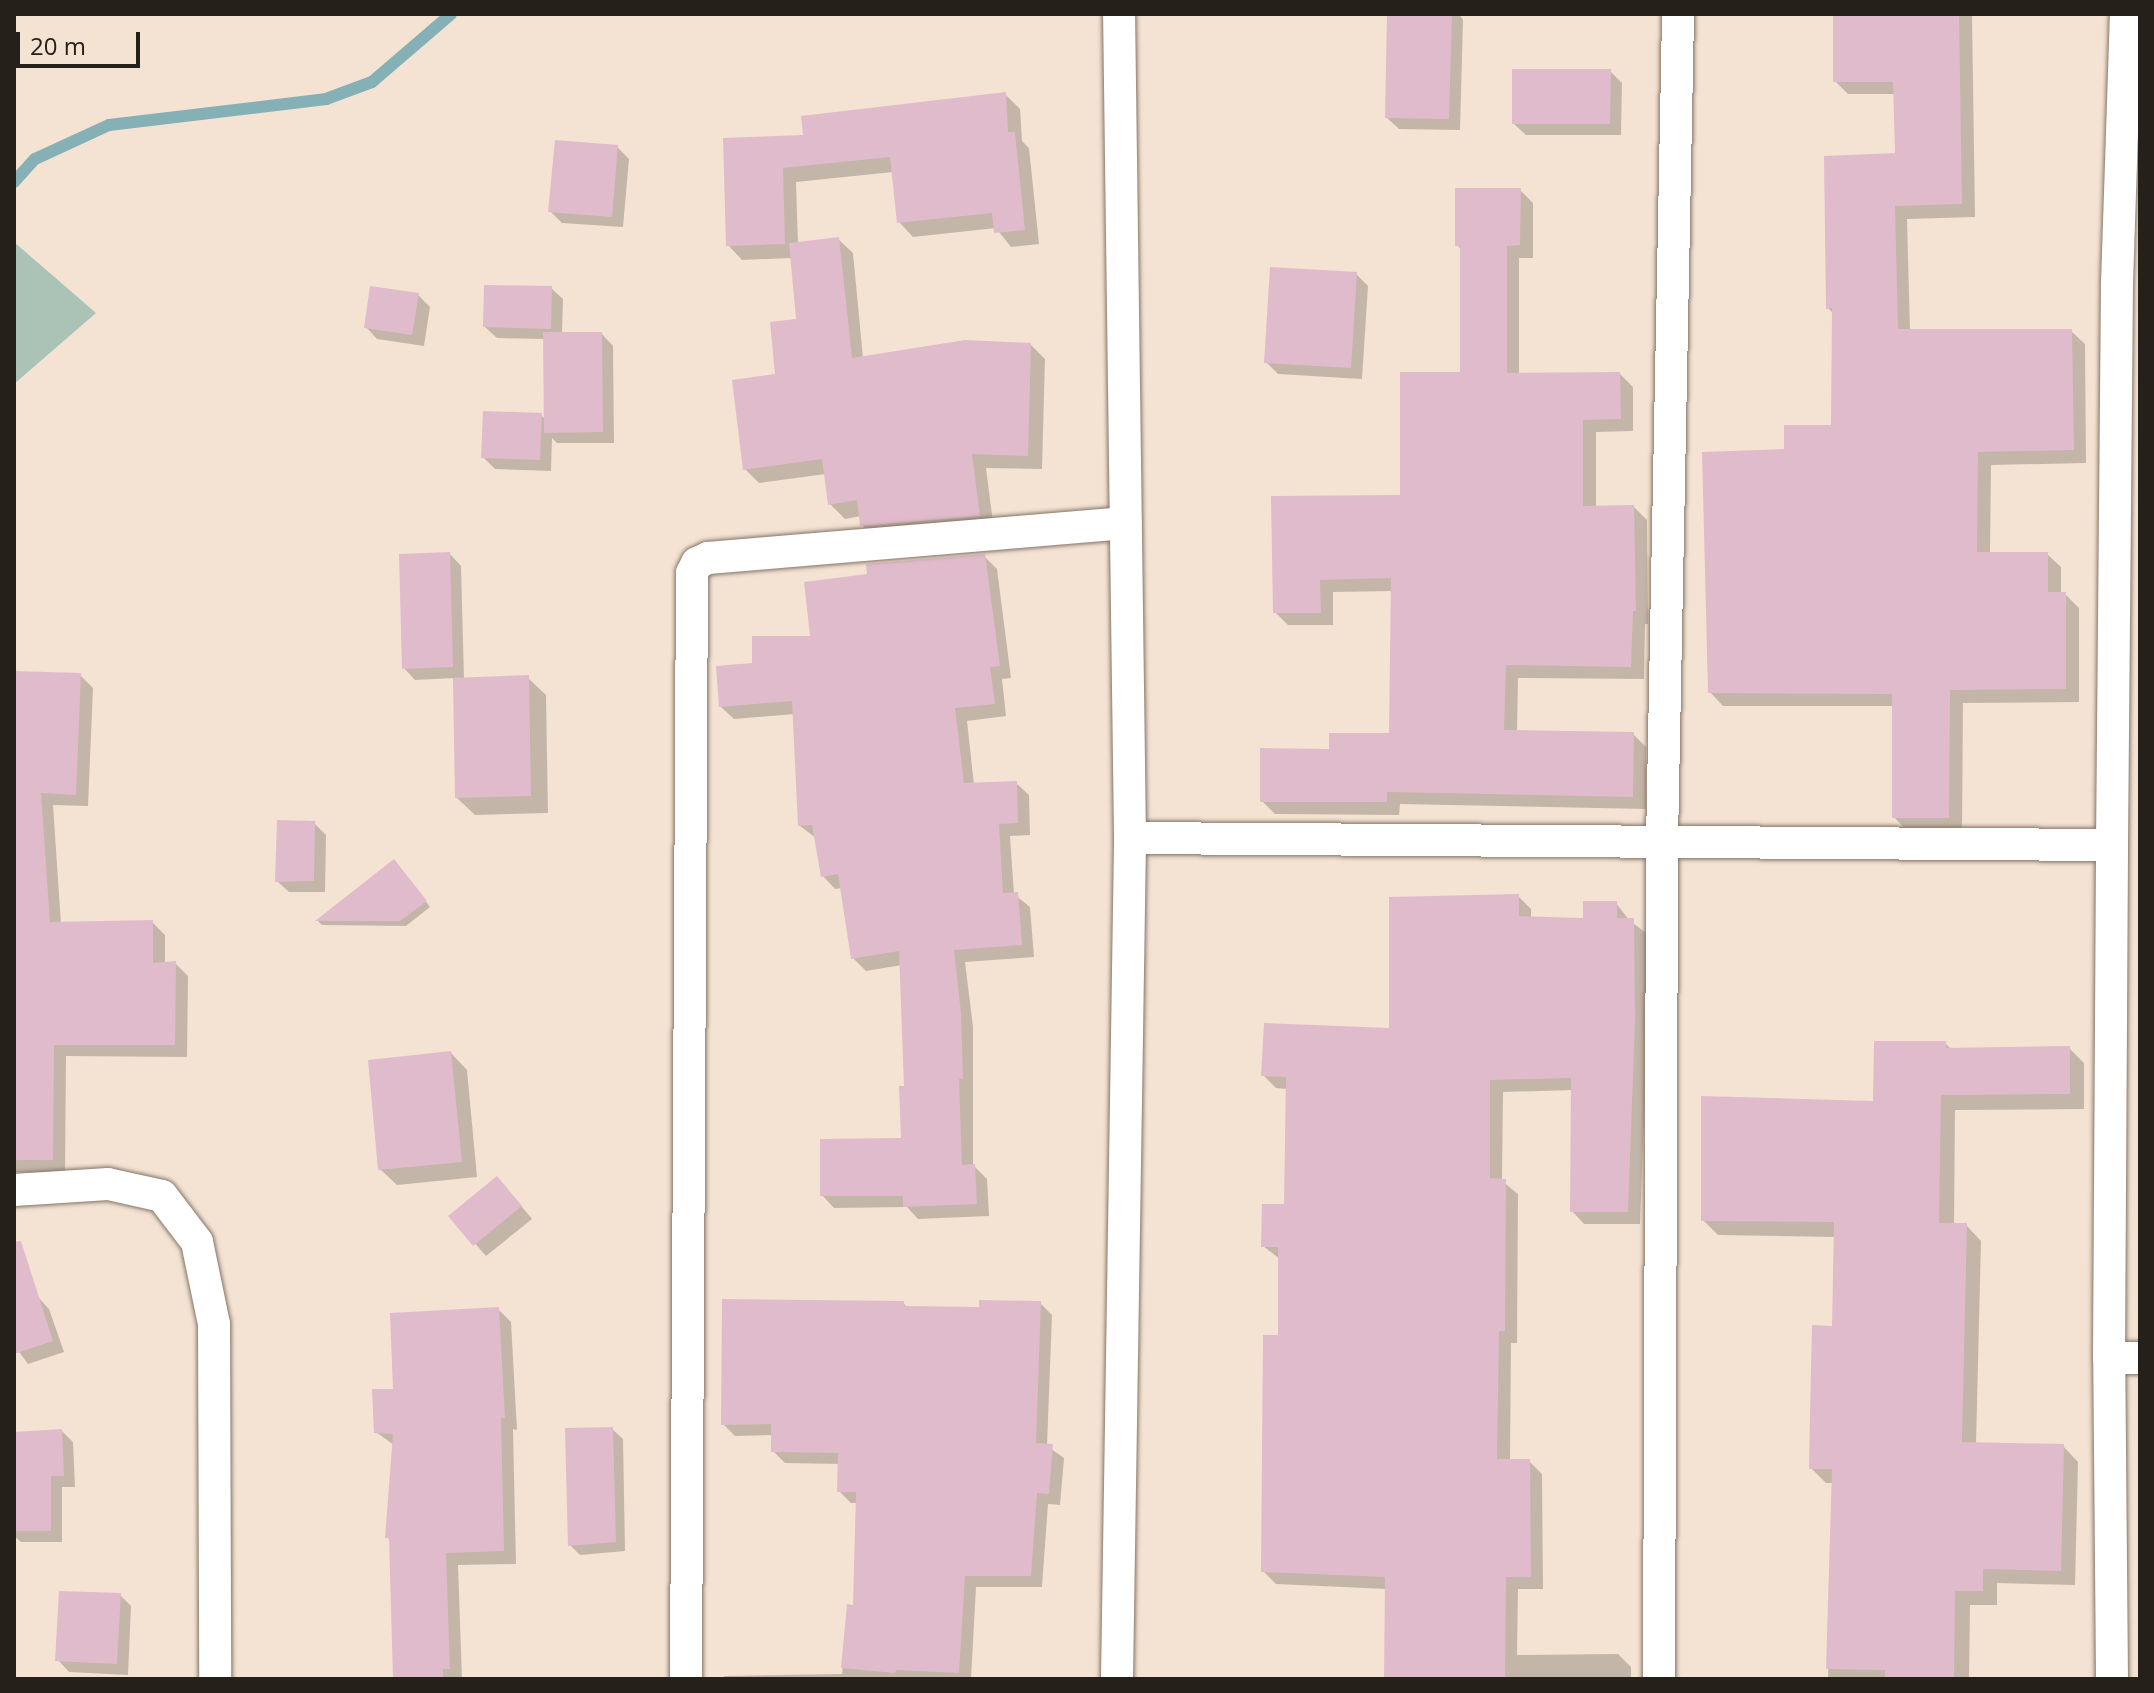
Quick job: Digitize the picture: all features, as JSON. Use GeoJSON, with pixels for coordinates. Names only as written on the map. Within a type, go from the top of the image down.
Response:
{"type":"FeatureCollection","features":[{"type":"Feature","properties":{"kind":"street"},"geometry":{"type":"LineString","coordinates":[[1117,1679],[1130,838],[1119,14]]}},
{"type":"Feature","properties":{"kind":"street"},"geometry":{"type":"LineString","coordinates":[[1659,1679],[1662,842],[1678,14]]}},
{"type":"Feature","properties":{"kind":"street"},"geometry":{"type":"LineString","coordinates":[[2112,1679],[2124,1358],[2112,845],[2129,283],[2126,14]]}},
{"type":"Feature","properties":{"kind":"street"},"geometry":{"type":"LineString","coordinates":[[686,1679],[692,573],[697,563],[708,558],[1126,523]]}},
{"type":"Feature","properties":{"kind":"street"},"geometry":{"type":"LineString","coordinates":[[1130,838],[2112,845]]}},
{"type":"Feature","properties":{"kind":"street"},"geometry":{"type":"LineString","coordinates":[[14,1190],[108,1184],[162,1196],[197,1242],[214,1324],[215,1679]]}},
{"type":"Feature","properties":{"kind":"green space"},"geometry":{"type":"Polygon","coordinates":[[[14,242],[96,313],[14,384],[14,242]]]}},
{"type":"Feature","properties":{"kind":"building"},"geometry":{"type":"Polygon","coordinates":[[[1387,14],[1452,14],[1449,119],[1385,118],[1387,14]]]}},
{"type":"Feature","properties":{"kind":"building"},"geometry":{"type":"Polygon","coordinates":[[[1833,14],[1959,14],[1962,204],[1895,206],[1898,329],[2072,329],[2074,450],[1978,452],[1977,552],[2048,552],[2048,592],[2066,592],[2066,689],[1950,690],[1949,818],[1892,818],[1892,694],[1708,693],[1702,452],[1784,449],[1784,425],[1831,425],[1832,308],[1826,309],[1824,156],[1895,153],[1893,82],[1833,82],[1833,14]]]}},
{"type":"Feature","properties":{"kind":"building"},"geometry":{"type":"Polygon","coordinates":[[[1512,69],[1611,69],[1610,124],[1512,124],[1512,69]]]}},
{"type":"Feature","properties":{"kind":"building"},"geometry":{"type":"Polygon","coordinates":[[[1006,92],[1008,132],[1015,132],[1025,230],[994,233],[992,213],[897,223],[890,157],[783,168],[785,244],[726,246],[723,138],[803,135],[801,116],[1006,92]]]}},
{"type":"Feature","properties":{"kind":"building"},"geometry":{"type":"Polygon","coordinates":[[[555,140],[618,145],[612,217],[548,212],[555,140]]]}},
{"type":"Feature","properties":{"kind":"building"},"geometry":{"type":"Polygon","coordinates":[[[1455,188],[1521,188],[1520,245],[1507,246],[1507,373],[1620,372],[1621,419],[1583,420],[1583,506],[1634,505],[1636,611],[1633,611],[1631,667],[1506,665],[1504,730],[1634,732],[1633,797],[1387,792],[1387,802],[1260,802],[1260,748],[1329,749],[1329,733],[1389,733],[1391,578],[1320,580],[1321,613],[1273,613],[1271,496],[1400,495],[1400,372],[1460,372],[1460,246],[1455,246],[1455,188]]]}},
{"type":"Feature","properties":{"kind":"building"},"geometry":{"type":"Polygon","coordinates":[[[839,237],[852,358],[965,340],[1031,343],[1028,456],[972,454],[980,516],[860,526],[857,500],[828,505],[822,459],[743,470],[732,380],[775,374],[770,322],[796,319],[789,243],[839,237]]]}},
{"type":"Feature","properties":{"kind":"building"},"geometry":{"type":"Polygon","coordinates":[[[1270,267],[1357,272],[1351,368],[1264,363],[1270,267]]]}},
{"type":"Feature","properties":{"kind":"building"},"geometry":{"type":"Polygon","coordinates":[[[484,285],[552,286],[551,329],[483,327],[484,285]]]}},
{"type":"Feature","properties":{"kind":"building"},"geometry":{"type":"Polygon","coordinates":[[[370,286],[419,293],[412,335],[364,328],[370,286]]]}},
{"type":"Feature","properties":{"kind":"building"},"geometry":{"type":"Polygon","coordinates":[[[543,332],[602,332],[603,432],[544,433],[543,332]]]}},
{"type":"Feature","properties":{"kind":"building"},"geometry":{"type":"Polygon","coordinates":[[[483,411],[542,413],[540,460],[481,458],[483,411]]]}},
{"type":"Feature","properties":{"kind":"building"},"geometry":{"type":"Polygon","coordinates":[[[450,552],[453,667],[402,669],[399,554],[450,552]]]}},
{"type":"Feature","properties":{"kind":"building"},"geometry":{"type":"Polygon","coordinates":[[[985,554],[1000,666],[990,667],[995,704],[955,708],[964,783],[1017,781],[1018,823],[999,824],[1003,893],[1018,892],[1022,945],[954,950],[961,1013],[963,1079],[959,1079],[962,1165],[975,1164],[977,1204],[903,1207],[903,1196],[820,1196],[820,1139],[901,1138],[899,1086],[904,1086],[899,951],[851,959],[838,874],[821,877],[812,825],[798,826],[792,701],[719,707],[716,666],[752,663],[752,636],[810,636],[804,582],[867,574],[866,564],[985,554]]]}},
{"type":"Feature","properties":{"kind":"building"},"geometry":{"type":"Polygon","coordinates":[[[14,671],[81,673],[76,795],[41,793],[50,922],[153,920],[153,963],[176,961],[175,1045],[54,1045],[53,1160],[14,1160],[14,671]]]}},
{"type":"Feature","properties":{"kind":"building"},"geometry":{"type":"Polygon","coordinates":[[[529,675],[531,796],[455,798],[453,678],[529,675]]]}},
{"type":"Feature","properties":{"kind":"building"},"geometry":{"type":"Polygon","coordinates":[[[277,820],[315,821],[314,881],[275,882],[277,820]]]}},
{"type":"Feature","properties":{"kind":"building"},"geometry":{"type":"Polygon","coordinates":[[[394,859],[427,901],[400,921],[315,921],[394,859]]]}},
{"type":"Feature","properties":{"kind":"building"},"geometry":{"type":"Polygon","coordinates":[[[1519,894],[1519,916],[1583,918],[1583,901],[1617,901],[1617,918],[1634,918],[1635,1021],[1628,1212],[1570,1212],[1571,1078],[1490,1080],[1490,1178],[1506,1179],[1505,1331],[1499,1331],[1497,1459],[1530,1459],[1531,1577],[1506,1577],[1505,1679],[1384,1679],[1385,1577],[1261,1572],[1263,1335],[1278,1335],[1278,1247],[1261,1247],[1262,1204],[1284,1204],[1286,1077],[1261,1076],[1264,1023],[1389,1028],[1389,897],[1519,894]]]}},
{"type":"Feature","properties":{"kind":"building"},"geometry":{"type":"Polygon","coordinates":[[[1874,1041],[1946,1041],[1946,1048],[2070,1046],[2070,1094],[1941,1095],[1939,1223],[1967,1223],[1962,1442],[2064,1444],[2061,1571],[1983,1569],[1983,1591],[1955,1591],[1954,1679],[1885,1679],[1885,1670],[1826,1669],[1832,1469],[1809,1469],[1812,1325],[1832,1326],[1834,1222],[1701,1221],[1701,1096],[1873,1101],[1874,1041]]]}},
{"type":"Feature","properties":{"kind":"building"},"geometry":{"type":"Polygon","coordinates":[[[451,1051],[462,1162],[378,1170],[368,1060],[451,1051]]]}},
{"type":"Feature","properties":{"kind":"building"},"geometry":{"type":"Polygon","coordinates":[[[497,1176],[522,1206],[473,1246],[448,1216],[497,1176]]]}},
{"type":"Feature","properties":{"kind":"building"},"geometry":{"type":"Polygon","coordinates":[[[21,1241],[53,1341],[14,1354],[14,1242],[21,1241]]]}},
{"type":"Feature","properties":{"kind":"building"},"geometry":{"type":"Polygon","coordinates":[[[722,1299],[904,1301],[904,1306],[979,1307],[979,1300],[1041,1301],[1036,1443],[1053,1444],[1049,1494],[1037,1493],[1031,1576],[965,1576],[959,1673],[896,1670],[895,1673],[841,1668],[847,1604],[853,1605],[856,1492],[837,1492],[838,1453],[771,1452],[771,1424],[721,1425],[722,1299]]]}},
{"type":"Feature","properties":{"kind":"building"},"geometry":{"type":"Polygon","coordinates":[[[499,1307],[505,1418],[501,1418],[504,1551],[446,1553],[450,1669],[443,1669],[443,1679],[393,1679],[389,1538],[385,1538],[393,1434],[374,1433],[372,1389],[393,1389],[390,1313],[499,1307]]]}},
{"type":"Feature","properties":{"kind":"building"},"geometry":{"type":"Polygon","coordinates":[[[613,1427],[616,1542],[568,1546],[565,1428],[613,1427]]]}},
{"type":"Feature","properties":{"kind":"building"},"geometry":{"type":"Polygon","coordinates":[[[62,1429],[64,1476],[51,1476],[51,1531],[14,1531],[14,1432],[62,1429]]]}},
{"type":"Feature","properties":{"kind":"building"},"geometry":{"type":"Polygon","coordinates":[[[59,1591],[121,1593],[117,1664],[55,1661],[59,1591]]]}},
{"type":"Feature","properties":{"kind":"waterway"},"geometry":{"type":"LineString","coordinates":[[14,182],[35,159],[109,125],[326,99],[372,82],[451,14]]}}]}
